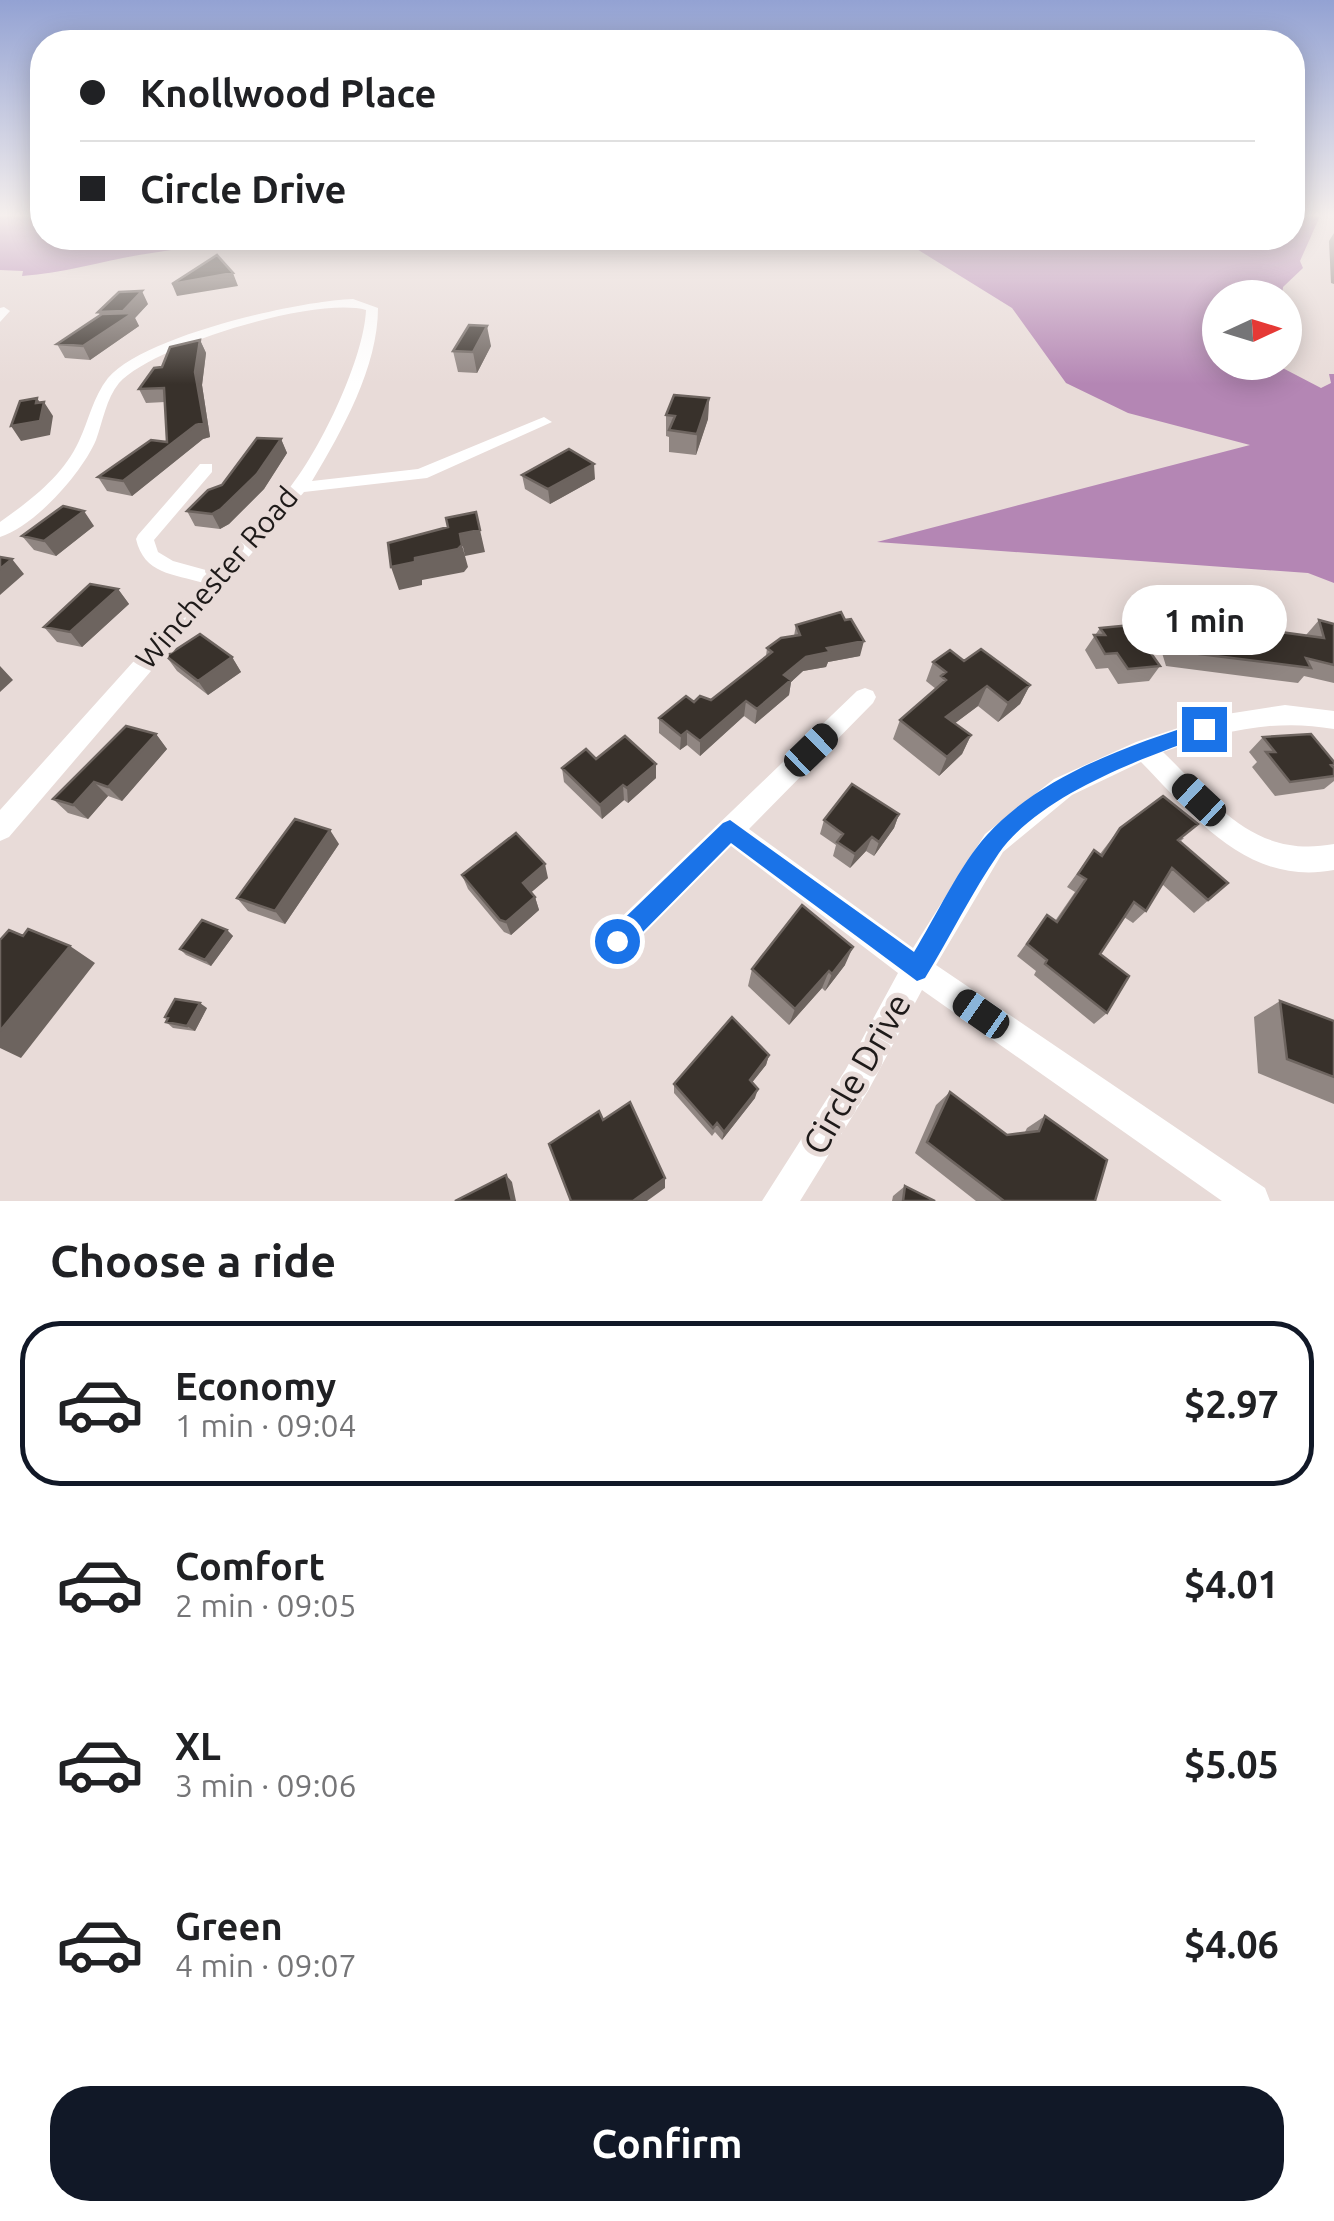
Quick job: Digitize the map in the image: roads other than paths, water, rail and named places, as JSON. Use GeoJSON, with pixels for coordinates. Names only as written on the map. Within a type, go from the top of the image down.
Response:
{"type":"FeatureCollection","features":[{"type":"Feature","properties":{"kind":"street","name":"Winchester Road"},"geometry":{"type":"LineString","coordinates":[[0,530],[48,493],[68,471],[87,442],[106,389],[128,367],[215,331],[322,304],[360,302],[372,308],[374,318],[360,362],[327,440],[299,487],[0,829]]}},
{"type":"Feature","properties":{"kind":"street"},"geometry":{"type":"LineString","coordinates":[[299,487],[421,474],[544,422]]}},
{"type":"Feature","properties":{"kind":"street"},"geometry":{"type":"LineString","coordinates":[[206,468],[145,539],[149,555],[166,566],[217,580]]}},
{"type":"Feature","properties":{"kind":"street"},"geometry":{"type":"LineString","coordinates":[[617,941],[865,696]]}},
{"type":"Feature","properties":{"kind":"street","name":"Circle Drive"},"geometry":{"type":"LineString","coordinates":[[780,1201],[857,1080],[917,969],[994,843],[1064,787],[1144,749],[1233,719],[1300,713],[1334,720]]}},
{"type":"Feature","properties":{"kind":"street"},"geometry":{"type":"LineString","coordinates":[[1144,749],[1226,826],[1268,856],[1302,865],[1334,858]]}},
{"type":"Feature","properties":{"kind":"street"},"geometry":{"type":"LineString","coordinates":[[730,830],[917,969],[1252,1201]]}}]}
